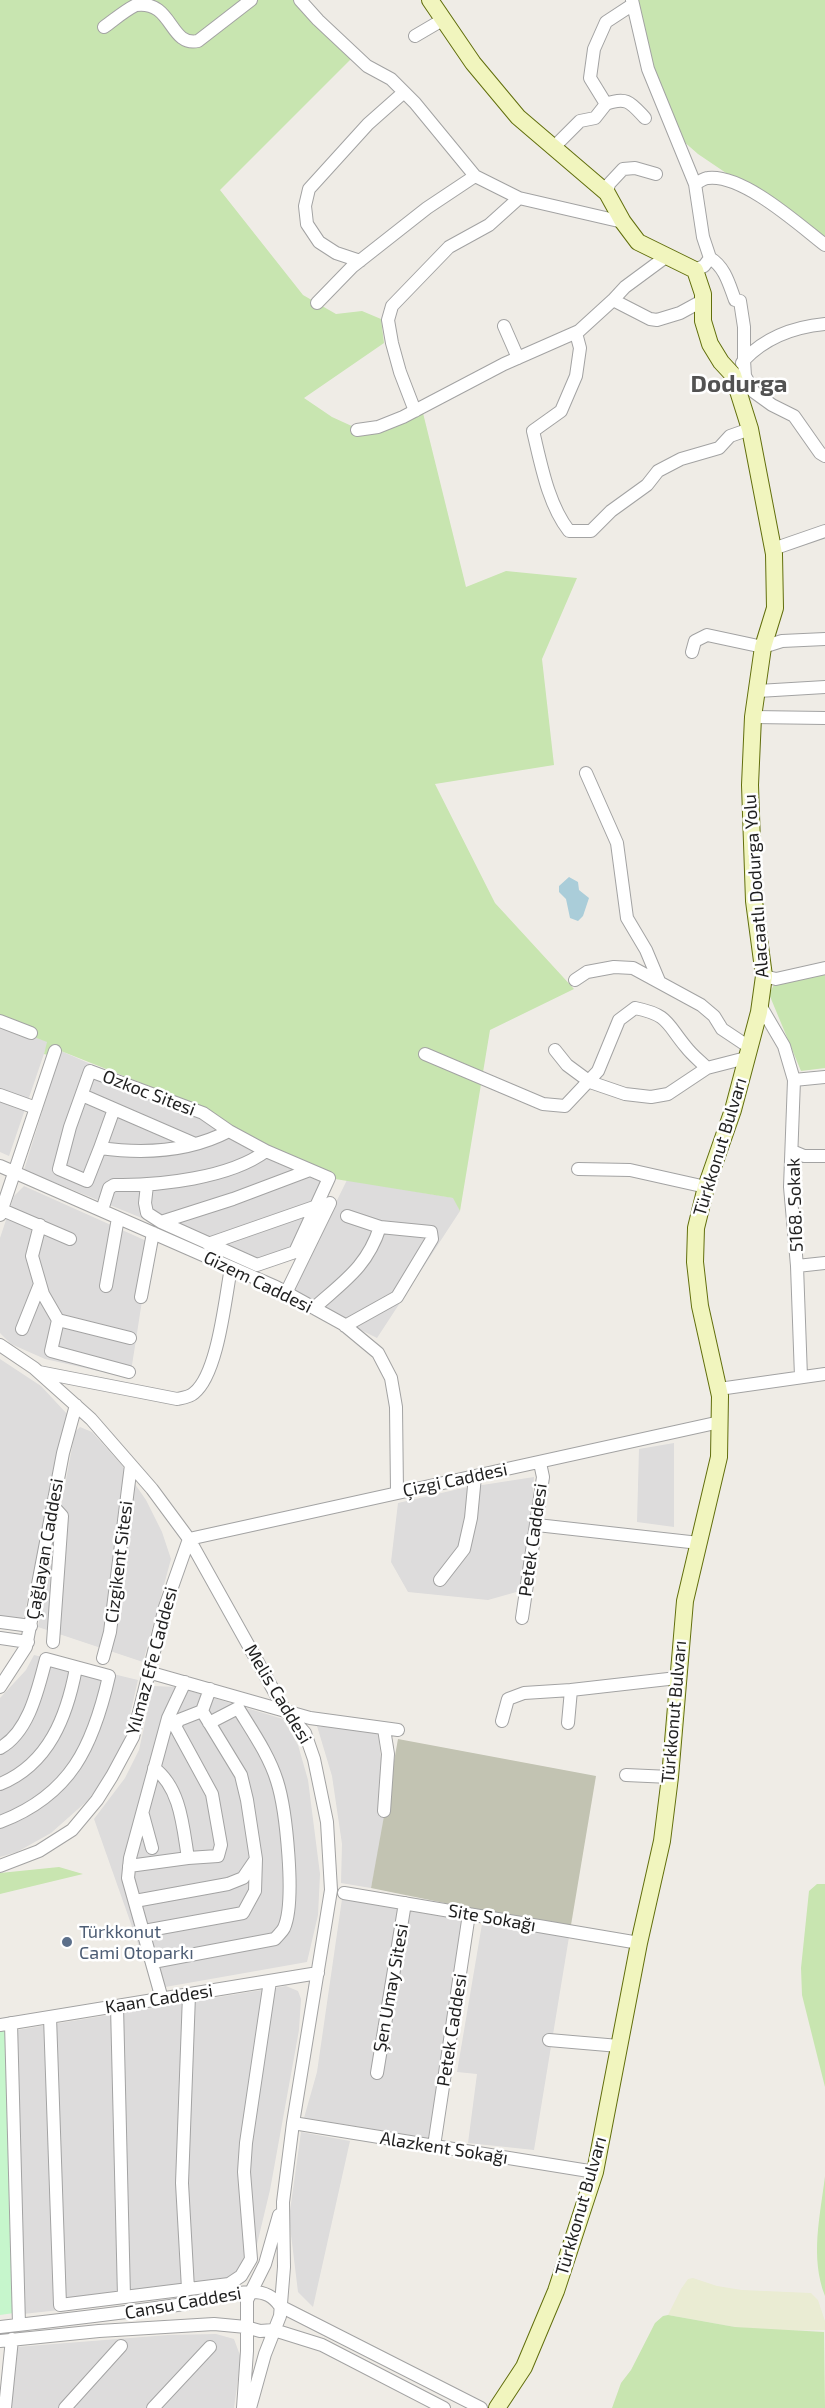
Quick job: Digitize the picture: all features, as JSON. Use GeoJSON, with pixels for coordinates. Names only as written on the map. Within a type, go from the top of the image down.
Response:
{"type":"FeatureCollection","features":[{"type":"Feature","properties":{"kind":"street"},"geometry":{"type":"LineString","coordinates":[[104,27],[137,5],[148,2],[158,4],[163,8],[185,39],[193,42],[198,41],[251,0]]}},
{"type":"Feature","properties":{"kind":"street"},"geometry":{"type":"LineString","coordinates":[[300,0],[367,66],[391,79],[428,118],[475,176],[519,198],[623,222]]}},
{"type":"Feature","properties":{"kind":"street"},"geometry":{"type":"LineString","coordinates":[[430,0],[473,63],[518,117],[607,193],[623,222],[638,242],[695,270],[704,266],[710,258]]}},
{"type":"Feature","properties":{"kind":"street"},"geometry":{"type":"LineString","coordinates":[[606,104],[590,78],[594,49],[606,22],[632,2],[648,69],[695,184],[703,237],[710,258],[718,262],[724,271],[735,300],[740,301],[744,327],[745,376],[754,392],[772,405],[794,416],[820,453],[825,456]]}},
{"type":"Feature","properties":{"kind":"street"},"geometry":{"type":"LineString","coordinates":[[415,36],[444,19]]}},
{"type":"Feature","properties":{"kind":"street"},"geometry":{"type":"LineString","coordinates":[[360,261],[336,253],[319,242],[307,224],[305,206],[309,189],[368,124],[403,93]]}},
{"type":"Feature","properties":{"kind":"street"},"geometry":{"type":"LineString","coordinates":[[554,147],[579,121],[595,118],[606,104],[617,100],[629,102],[645,118]]}},
{"type":"Feature","properties":{"kind":"street"},"geometry":{"type":"LineString","coordinates":[[607,193],[609,184],[623,169],[635,168],[656,174]]}},
{"type":"Feature","properties":{"kind":"street"},"geometry":{"type":"LineString","coordinates":[[317,303],[360,261],[427,208],[475,176]]}},
{"type":"Feature","properties":{"kind":"street"},"geometry":{"type":"LineString","coordinates":[[695,184],[707,178],[744,186],[825,244]]}},
{"type":"Feature","properties":{"kind":"street"},"geometry":{"type":"LineString","coordinates":[[415,411],[399,372],[392,343],[388,320],[392,306],[449,248],[489,225],[519,198]]}},
{"type":"Feature","properties":{"kind":"street"},"geometry":{"type":"LineString","coordinates":[[357,430],[378,427],[415,411],[518,358],[576,333],[625,287],[666,256]]}},
{"type":"Feature","properties":{"kind":"street","name":"Alacaatlı Dodurga Yolu"},"geometry":{"type":"LineString","coordinates":[[695,270],[704,294],[703,321],[710,344],[721,362],[733,375],[750,429],[773,549],[775,608],[763,647],[753,717],[750,785],[754,901],[764,976],[760,1005]]}},
{"type":"Feature","properties":{"kind":"street"},"geometry":{"type":"LineString","coordinates":[[613,300],[650,319],[657,320],[680,313],[702,301]]}},
{"type":"Feature","properties":{"kind":"street"},"geometry":{"type":"LineString","coordinates":[[733,375],[758,346],[773,337],[793,329],[825,324]]}},
{"type":"Feature","properties":{"kind":"street"},"geometry":{"type":"LineString","coordinates":[[504,326],[518,358]]}},
{"type":"Feature","properties":{"kind":"street"},"geometry":{"type":"LineString","coordinates":[[576,333],[580,348],[576,376],[561,411],[533,431],[543,474],[563,523],[569,531],[591,531],[611,511],[646,485],[658,471],[681,459],[719,448],[730,436],[750,429]]}},
{"type":"Feature","properties":{"kind":"street"},"geometry":{"type":"LineString","coordinates":[[773,549],[825,531]]}},
{"type":"Feature","properties":{"kind":"street"},"geometry":{"type":"LineString","coordinates":[[692,652],[695,641],[707,635],[763,647],[782,641],[825,639]]}},
{"type":"Feature","properties":{"kind":"street"},"geometry":{"type":"LineString","coordinates":[[758,691],[825,687]]}},
{"type":"Feature","properties":{"kind":"street"},"geometry":{"type":"LineString","coordinates":[[753,717],[825,718]]}},
{"type":"Feature","properties":{"kind":"street"},"geometry":{"type":"LineString","coordinates":[[586,773],[617,843],[627,918],[646,950],[659,981]]}},
{"type":"Feature","properties":{"kind":"street"},"geometry":{"type":"LineString","coordinates":[[555,1050],[567,1065],[590,1082],[625,1094],[651,1097],[668,1094],[707,1068],[747,1053],[701,1005],[633,968],[614,967],[587,972],[575,980]]}},
{"type":"Feature","properties":{"kind":"street"},"geometry":{"type":"LineString","coordinates":[[764,976],[776,979],[825,969]]}},
{"type":"Feature","properties":{"kind":"street","name":"Türkkonut Bulvarı"},"geometry":{"type":"LineString","coordinates":[[497,2408],[524,2367],[556,2291],[595,2172],[639,1943],[662,1840],[670,1777],[685,1601],[719,1457],[718,1389],[700,1306],[695,1262],[696,1228],[706,1187],[733,1110],[760,1005]]}},
{"type":"Feature","properties":{"kind":"street","name":"5168. Sokak"},"geometry":{"type":"LineString","coordinates":[[760,1005],[784,1046],[794,1080],[790,1187],[797,1266],[801,1377]]}},
{"type":"Feature","properties":{"kind":"street"},"geometry":{"type":"LineString","coordinates":[[425,1054],[543,1104],[565,1107],[590,1082],[604,1060],[620,1020],[635,1008],[656,1012],[671,1025],[686,1048],[707,1068]]}},
{"type":"Feature","properties":{"kind":"street"},"geometry":{"type":"LineString","coordinates":[[0,1020],[31,1034]]}},
{"type":"Feature","properties":{"kind":"street"},"geometry":{"type":"LineString","coordinates":[[55,1051],[1,1211],[70,1239]]}},
{"type":"Feature","properties":{"kind":"street","name":"Ozkoc Sitesi"},"geometry":{"type":"LineString","coordinates":[[157,1228],[208,1244],[257,1265],[295,1252],[329,1179],[266,1151],[229,1131],[203,1113],[90,1071],[58,1169],[87,1181],[100,1148],[148,1152],[195,1144],[216,1138],[229,1131]]}},
{"type":"Feature","properties":{"kind":"street"},"geometry":{"type":"LineString","coordinates":[[794,1080],[825,1077]]}},
{"type":"Feature","properties":{"kind":"street"},"geometry":{"type":"LineString","coordinates":[[0,1095],[36,1108]]}},
{"type":"Feature","properties":{"kind":"street","name":"Ozkoc Sitesi"},"geometry":{"type":"LineString","coordinates":[[82,1095],[195,1144]]}},
{"type":"Feature","properties":{"kind":"street"},"geometry":{"type":"LineString","coordinates":[[100,1148],[114,1109]]}},
{"type":"Feature","properties":{"kind":"street"},"geometry":{"type":"LineString","coordinates":[[102,1210],[109,1188],[114,1185],[147,1185],[198,1177],[245,1163],[266,1151]]}},
{"type":"Feature","properties":{"kind":"street"},"geometry":{"type":"LineString","coordinates":[[792,1151],[804,1156],[825,1156]]}},
{"type":"Feature","properties":{"kind":"street","name":"Gizem Caddesi"},"geometry":{"type":"LineString","coordinates":[[0,1166],[118,1218],[157,1228],[231,1268],[314,1308],[345,1326],[378,1353],[391,1378],[396,1407],[397,1492]]}},
{"type":"Feature","properties":{"kind":"street"},"geometry":{"type":"LineString","coordinates":[[578,1169],[630,1170],[706,1187]]}},
{"type":"Feature","properties":{"kind":"street"},"geometry":{"type":"LineString","coordinates":[[157,1228],[310,1170]]}},
{"type":"Feature","properties":{"kind":"street"},"geometry":{"type":"LineString","coordinates":[[141,1297],[157,1228],[147,1213],[145,1203],[147,1185]]}},
{"type":"Feature","properties":{"kind":"street"},"geometry":{"type":"LineString","coordinates":[[286,1293],[330,1203]]}},
{"type":"Feature","properties":{"kind":"street"},"geometry":{"type":"LineString","coordinates":[[208,1244],[316,1206]]}},
{"type":"Feature","properties":{"kind":"street"},"geometry":{"type":"LineString","coordinates":[[345,1326],[397,1297],[432,1239],[431,1232],[380,1227],[347,1216]]}},
{"type":"Feature","properties":{"kind":"street"},"geometry":{"type":"LineString","coordinates":[[106,1286],[118,1218]]}},
{"type":"Feature","properties":{"kind":"street"},"geometry":{"type":"LineString","coordinates":[[40,1225],[32,1256],[43,1294],[58,1320],[51,1351],[129,1372]]}},
{"type":"Feature","properties":{"kind":"street"},"geometry":{"type":"LineString","coordinates":[[314,1308],[360,1266],[373,1248],[380,1227]]}},
{"type":"Feature","properties":{"kind":"street"},"geometry":{"type":"LineString","coordinates":[[797,1266],[825,1263]]}},
{"type":"Feature","properties":{"kind":"street"},"geometry":{"type":"LineString","coordinates":[[39,1372],[177,1399],[193,1395],[206,1381],[213,1361],[231,1268]]}},
{"type":"Feature","properties":{"kind":"street"},"geometry":{"type":"LineString","coordinates":[[22,1329],[40,1284]]}},
{"type":"Feature","properties":{"kind":"street"},"geometry":{"type":"LineString","coordinates":[[58,1320],[130,1338]]}},
{"type":"Feature","properties":{"kind":"street","name":"Melis Caddesi"},"geometry":{"type":"LineString","coordinates":[[0,1345],[39,1372],[91,1419],[131,1465],[189,1539],[284,1709],[305,1733],[314,1759],[327,1822],[331,1890],[293,2123],[283,2202],[284,2267],[279,2322],[274,2330],[250,2408]]}},
{"type":"Feature","properties":{"kind":"street"},"geometry":{"type":"LineString","coordinates":[[718,1389],[825,1374]]}},
{"type":"Feature","properties":{"kind":"street","name":"Çağlayan Caddesi"},"geometry":{"type":"LineString","coordinates":[[0,1687],[28,1642],[63,1453],[76,1405]]}},
{"type":"Feature","properties":{"kind":"street","name":"Çizgi Caddesi"},"geometry":{"type":"LineString","coordinates":[[189,1539],[720,1422]]}},
{"type":"Feature","properties":{"kind":"street","name":"Petek Caddesi"},"geometry":{"type":"LineString","coordinates":[[522,1618],[543,1477],[540,1462]]}},
{"type":"Feature","properties":{"kind":"street","name":"Cizgikent Sitesi"},"geometry":{"type":"LineString","coordinates":[[103,1658],[110,1632],[131,1465]]}},
{"type":"Feature","properties":{"kind":"street"},"geometry":{"type":"LineString","coordinates":[[440,1580],[464,1549],[471,1518],[475,1476]]}},
{"type":"Feature","properties":{"kind":"street"},"geometry":{"type":"LineString","coordinates":[[53,1506],[62,1516],[53,1642]]}},
{"type":"Feature","properties":{"kind":"street"},"geometry":{"type":"LineString","coordinates":[[537,1525],[699,1543]]}},
{"type":"Feature","properties":{"kind":"street","name":"Yılmaz Efe Caddesi"},"geometry":{"type":"LineString","coordinates":[[0,1866],[39,1851],[72,1830],[97,1800],[133,1737],[165,1607],[189,1539]]}},
{"type":"Feature","properties":{"kind":"street"},"geometry":{"type":"LineString","coordinates":[[0,1622],[31,1626]]}},
{"type":"Feature","properties":{"kind":"street"},"geometry":{"type":"LineString","coordinates":[[0,1638],[28,1642]]}},
{"type":"Feature","properties":{"kind":"street"},"geometry":{"type":"LineString","coordinates":[[0,1748],[8,1743],[23,1723],[36,1695],[46,1659],[109,1676],[100,1717],[84,1752],[63,1782],[38,1803],[0,1822]]}},
{"type":"Feature","properties":{"kind":"street"},"geometry":{"type":"LineString","coordinates":[[0,1784],[11,1779],[38,1759],[56,1732],[70,1701],[76,1668]]}},
{"type":"Feature","properties":{"kind":"street"},"geometry":{"type":"LineString","coordinates":[[148,1672],[185,1682],[206,1700],[284,1709],[310,1718],[398,1730]]}},
{"type":"Feature","properties":{"kind":"street"},"geometry":{"type":"LineString","coordinates":[[502,1721],[508,1699],[524,1693],[677,1678]]}},
{"type":"Feature","properties":{"kind":"street"},"geometry":{"type":"LineString","coordinates":[[162,1999],[128,1878],[142,1813],[168,1718],[185,1682]]}},
{"type":"Feature","properties":{"kind":"street"},"geometry":{"type":"LineString","coordinates":[[568,1723],[572,1690]]}},
{"type":"Feature","properties":{"kind":"street"},"geometry":{"type":"LineString","coordinates":[[144,1931],[243,1913],[255,1891],[256,1859],[253,1828],[241,1775],[210,1722],[206,1700]]}},
{"type":"Feature","properties":{"kind":"street"},"geometry":{"type":"LineString","coordinates":[[129,1866],[218,1856],[221,1845],[212,1794],[175,1726],[179,1720],[206,1700]]}},
{"type":"Feature","properties":{"kind":"street"},"geometry":{"type":"LineString","coordinates":[[153,1962],[275,1939],[284,1929],[288,1907],[289,1866],[278,1781],[266,1754],[238,1707],[210,1722]]}},
{"type":"Feature","properties":{"kind":"street"},"geometry":{"type":"LineString","coordinates":[[384,1729],[388,1754],[384,1811]]}},
{"type":"Feature","properties":{"kind":"street"},"geometry":{"type":"LineString","coordinates":[[154,1768],[170,1785],[177,1804],[188,1858]]}},
{"type":"Feature","properties":{"kind":"street"},"geometry":{"type":"LineString","coordinates":[[626,1775],[670,1777]]}},
{"type":"Feature","properties":{"kind":"street"},"geometry":{"type":"LineString","coordinates":[[142,1813],[152,1848]]}},
{"type":"Feature","properties":{"kind":"street"},"geometry":{"type":"LineString","coordinates":[[135,1902],[228,1884],[243,1878],[256,1859]]}},
{"type":"Feature","properties":{"kind":"street","name":"Site Sokağı"},"geometry":{"type":"LineString","coordinates":[[345,1893],[639,1943]]}},
{"type":"Feature","properties":{"kind":"street","name":"Şen Umay Sitesi"},"geometry":{"type":"LineString","coordinates":[[377,2073],[405,1903]]}},
{"type":"Feature","properties":{"kind":"street","name":"Petek Caddesi"},"geometry":{"type":"LineString","coordinates":[[434,2146],[469,1914]]}},
{"type":"Feature","properties":{"kind":"street","name":"Kaan Caddesi"},"geometry":{"type":"LineString","coordinates":[[6,2024],[318,1973]]}},
{"type":"Feature","properties":{"kind":"street"},"geometry":{"type":"LineString","coordinates":[[50,2017],[60,2305],[229,2284],[241,2276],[250,2259],[244,2172],[246,2143],[270,1981]]}},
{"type":"Feature","properties":{"kind":"street"},"geometry":{"type":"LineString","coordinates":[[188,2289],[182,2183],[189,1995]]}},
{"type":"Feature","properties":{"kind":"street"},"geometry":{"type":"LineString","coordinates":[[117,2006],[124,2297]]}},
{"type":"Feature","properties":{"kind":"street"},"geometry":{"type":"LineString","coordinates":[[6,2024],[19,2325]]}},
{"type":"Feature","properties":{"kind":"street"},"geometry":{"type":"LineString","coordinates":[[549,2040],[619,2046]]}},
{"type":"Feature","properties":{"kind":"street","name":"Alazkent Sokağı"},"geometry":{"type":"LineString","coordinates":[[293,2123],[595,2172]]}},
{"type":"Feature","properties":{"kind":"street","name":"Melis Caddesi"},"geometry":{"type":"LineString","coordinates":[[243,2408],[245,2310],[249,2291],[265,2264],[283,2202]]}},
{"type":"Feature","properties":{"kind":"street","name":"Cansu Caddesi"},"geometry":{"type":"LineString","coordinates":[[0,2327],[184,2304],[249,2291],[267,2294],[280,2306],[481,2408]]}},
{"type":"Feature","properties":{"kind":"street","name":"Cansu Caddesi"},"geometry":{"type":"LineString","coordinates":[[6,2340],[99,2331],[203,2325],[246,2327],[260,2331],[274,2330],[322,2345],[444,2408]]}},
{"type":"Feature","properties":{"kind":"street"},"geometry":{"type":"LineString","coordinates":[[5,2408],[6,2340]]}},
{"type":"Feature","properties":{"kind":"street"},"geometry":{"type":"LineString","coordinates":[[65,2408],[121,2346]]}},
{"type":"Feature","properties":{"kind":"street"},"geometry":{"type":"LineString","coordinates":[[153,2408],[210,2347]]}},
{"type":"Feature","properties":{"kind":"shaded area"},"geometry":{"type":"Polygon","coordinates":[[[0,1024],[48,1042],[9,1156],[0,1152],[0,1024]]]}},
{"type":"Feature","properties":{"kind":"shaded area"},"geometry":{"type":"Polygon","coordinates":[[[61,1051],[199,1112],[329,1178],[295,1252],[257,1265],[24,1170],[61,1051]]]}},
{"type":"Feature","properties":{"kind":"shaded area"},"geometry":{"type":"Polygon","coordinates":[[[347,1180],[454,1198],[460,1211],[377,1338],[290,1295],[347,1180]]]}},
{"type":"Feature","properties":{"kind":"shaded area"},"geometry":{"type":"Polygon","coordinates":[[[24,1186],[151,1243],[130,1378],[45,1359],[11,1344],[0,1333],[0,1238],[14,1196],[24,1186]]]}},
{"type":"Feature","properties":{"kind":"shaded area"},"geometry":{"type":"Polygon","coordinates":[[[0,1359],[41,1386],[68,1415],[23,1620],[0,1618],[0,1359]]]}},
{"type":"Feature","properties":{"kind":"shaded area"},"geometry":{"type":"Polygon","coordinates":[[[80,1427],[92,1432],[121,1464],[146,1500],[162,1532],[171,1559],[143,1662],[38,1627],[75,1432],[80,1427]]]}},
{"type":"Feature","properties":{"kind":"shaded area"},"geometry":{"type":"Polygon","coordinates":[[[674,1443],[674,1527],[637,1522],[639,1449],[674,1443]]]}},
{"type":"Feature","properties":{"kind":"shaded area"},"geometry":{"type":"Polygon","coordinates":[[[534,1477],[527,1589],[488,1600],[408,1592],[391,1562],[398,1503],[463,1488],[534,1477]]]}},
{"type":"Feature","properties":{"kind":"shaded area"},"geometry":{"type":"Polygon","coordinates":[[[34,1655],[138,1680],[119,1763],[86,1802],[51,1833],[17,1852],[0,1857],[0,1698],[26,1670],[34,1655]]]}},
{"type":"Feature","properties":{"kind":"shaded area"},"geometry":{"type":"Polygon","coordinates":[[[153,1686],[177,1687],[283,1719],[298,1745],[308,1780],[320,1874],[318,1915],[307,1962],[154,1989],[94,1819],[125,1778],[139,1750],[153,1686]]]}},
{"type":"Feature","properties":{"kind":"shaded area"},"geometry":{"type":"Polygon","coordinates":[[[317,1726],[378,1732],[387,1813],[371,1888],[341,1883],[342,1844],[332,1776],[317,1726]]]}},
{"type":"Feature","properties":{"kind":"shaded area"},"geometry":{"type":"Polygon","coordinates":[[[398,1739],[596,1776],[571,1925],[474,1909],[371,1888],[398,1739]]]}},
{"type":"Feature","properties":{"kind":"shaded area"},"geometry":{"type":"Polygon","coordinates":[[[342,1899],[464,1920],[439,2091],[429,2138],[304,2118],[317,2072],[342,1899]]]}},
{"type":"Feature","properties":{"kind":"shaded area"},"geometry":{"type":"Polygon","coordinates":[[[482,1924],[569,1937],[534,2150],[468,2143],[477,2074],[457,2072],[482,1924]]]}},
{"type":"Feature","properties":{"kind":"shaded area"},"geometry":{"type":"Polygon","coordinates":[[[286,1986],[298,1991],[301,1999],[299,2030],[270,2190],[252,2265],[238,2281],[96,2306],[23,2314],[17,2030],[286,1986]]]}},
{"type":"Feature","properties":{"kind":"shaded area"},"geometry":{"type":"Polygon","coordinates":[[[301,2132],[350,2141],[313,2307],[298,2292],[289,2218],[301,2132]]]}},
{"type":"Feature","properties":{"kind":"shaded area"},"geometry":{"type":"Polygon","coordinates":[[[693,2278],[717,2286],[742,2290],[811,2293],[818,2300],[825,2321],[825,2330],[776,2331],[735,2327],[668,2315],[681,2289],[688,2279],[693,2278]]]}},
{"type":"Feature","properties":{"kind":"shaded area"},"geometry":{"type":"Polygon","coordinates":[[[216,2334],[234,2339],[241,2358],[234,2408],[9,2408],[16,2347],[168,2335],[216,2334]]]}},
{"type":"Feature","properties":{"kind":"green space"},"geometry":{"type":"Polygon","coordinates":[[[0,0],[294,0],[351,59],[220,190],[303,295],[336,314],[362,311],[381,319],[384,343],[304,398],[332,417],[367,433],[423,413],[466,587],[506,571],[577,578],[542,659],[554,765],[435,784],[495,903],[574,989],[490,1030],[460,1211],[453,1198],[329,1178],[261,1143],[199,1106],[61,1051],[59,1058],[44,1054],[47,1042],[0,1024],[0,0]]]}},
{"type":"Feature","properties":{"kind":"green space"},"geometry":{"type":"Polygon","coordinates":[[[638,0],[825,0],[825,240],[698,154],[682,140],[651,66],[638,0]]]}},
{"type":"Feature","properties":{"kind":"green space"},"geometry":{"type":"Polygon","coordinates":[[[825,973],[825,1068],[801,1071],[769,994],[775,983],[825,973]]]}},
{"type":"Feature","properties":{"kind":"green space"},"geometry":{"type":"Polygon","coordinates":[[[59,1867],[83,1874],[0,1894],[0,1873],[59,1867]]]}},
{"type":"Feature","properties":{"kind":"green space"},"geometry":{"type":"Polygon","coordinates":[[[817,1884],[825,1884],[825,2087],[802,1995],[801,1968],[809,1891],[817,1884]]]}},
{"type":"Feature","properties":{"kind":"green space"},"geometry":{"type":"Polygon","coordinates":[[[5,2030],[14,2313],[0,2315],[0,2031],[5,2030]]]}},
{"type":"Feature","properties":{"kind":"green space"},"geometry":{"type":"Polygon","coordinates":[[[825,2176],[825,2296],[820,2281],[817,2252],[825,2176]]]}},
{"type":"Feature","properties":{"kind":"green space"},"geometry":{"type":"Polygon","coordinates":[[[668,2315],[735,2327],[824,2332],[825,2408],[612,2408],[621,2383],[631,2370],[655,2323],[668,2315]]]}},
{"type":"Feature","properties":{"kind":"water"},"geometry":{"type":"Polygon","coordinates":[[[569,877],[578,882],[579,890],[589,898],[583,916],[578,921],[570,918],[566,899],[559,892],[559,886],[569,877]]]}},
{"type":"Feature","properties":{"kind":"place","name":"Türkkonut Cami Otoparkı"},"geometry":{"type":"Point","coordinates":[67,1942]}},
{"type":"Feature","properties":{"kind":"district","name":"Dodurga"},"geometry":{"type":"Point","coordinates":[739,384]}}]}
